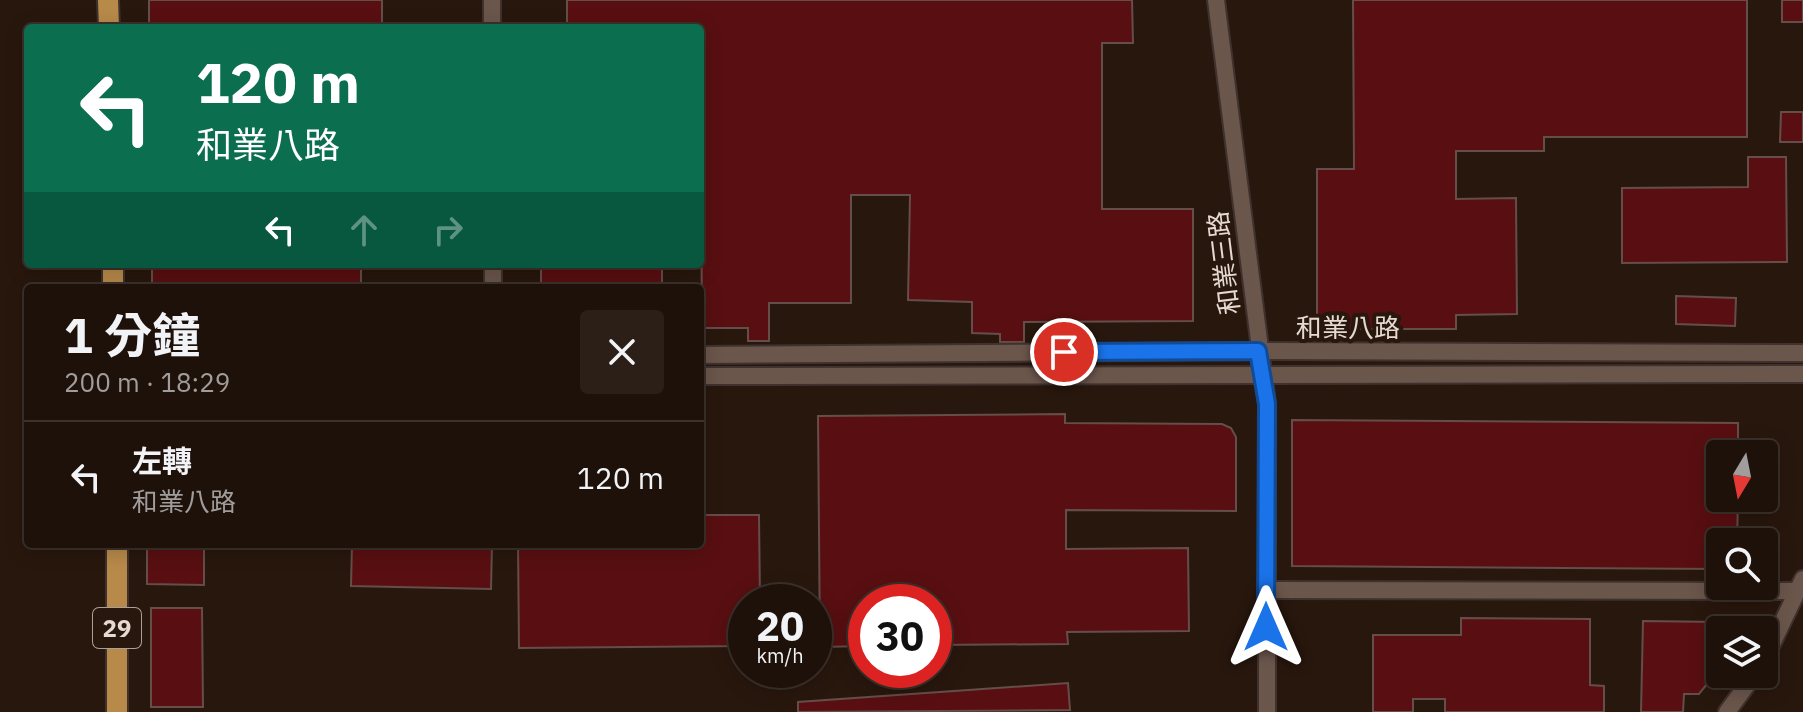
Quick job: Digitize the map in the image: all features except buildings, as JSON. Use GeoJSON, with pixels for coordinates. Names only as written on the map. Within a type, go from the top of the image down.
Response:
{"type":"FeatureCollection","features":[{"type":"Feature","properties":{"kind":"main road"},"geometry":{"type":"LineString","coordinates":[[108,0],[109,24]]}},
{"type":"Feature","properties":{"kind":"main road","name":"29"},"geometry":{"type":"LineString","coordinates":[[117,548],[117,712]]}},
{"type":"Feature","properties":{"kind":"street"},"geometry":{"type":"LineString","coordinates":[[492,0],[492,24]]}},
{"type":"Feature","properties":{"kind":"street","name":"和業三路"},"geometry":{"type":"LineString","coordinates":[[1216,0],[1267,404],[1267,712]]}},
{"type":"Feature","properties":{"kind":"street","name":"和業八路"},"geometry":{"type":"LineString","coordinates":[[704,355],[1258,351],[1803,353]]}},
{"type":"Feature","properties":{"kind":"street","name":"和業八路"},"geometry":{"type":"LineString","coordinates":[[704,376],[1803,374]]}},
{"type":"Feature","properties":{"kind":"street"},"geometry":{"type":"LineString","coordinates":[[1266,590],[1800,585],[1778,631]]}},
{"type":"Feature","properties":{"kind":"street"},"geometry":{"type":"LineString","coordinates":[[1727,712],[1745,688]]}},
{"type":"Feature","properties":{"kind":"route"},"geometry":{"type":"LineString","coordinates":[[1064,352],[1258,351],[1267,404],[1266,627]]}}]}
